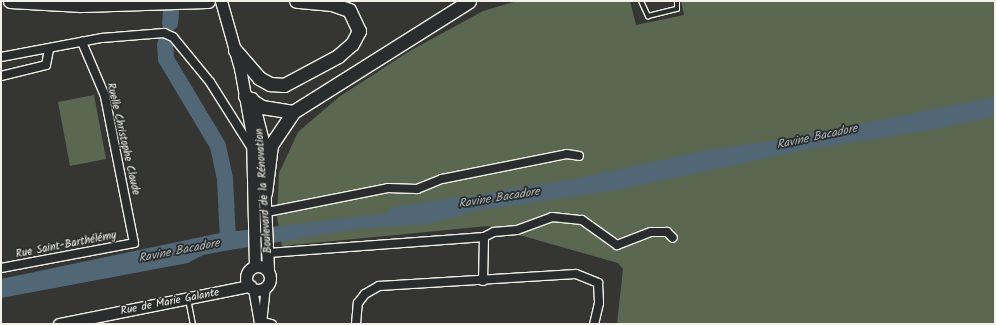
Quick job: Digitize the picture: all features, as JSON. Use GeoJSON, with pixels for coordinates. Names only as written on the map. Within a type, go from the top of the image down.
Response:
{"type":"FeatureCollection","features":[{"type":"Feature","properties":{"kind":"highway"},"geometry":{"type":"LineString","coordinates":[[10,1],[81,5],[208,1]]}},
{"type":"Feature","properties":{"kind":"highway"},"geometry":{"type":"LineString","coordinates":[[235,50],[260,78],[270,84],[284,85],[338,56],[352,44],[359,31],[348,10],[296,1]]}},
{"type":"Feature","properties":{"kind":"highway"},"geometry":{"type":"LineString","coordinates":[[265,193],[271,145],[293,112],[469,1]]}},
{"type":"Feature","properties":{"kind":"highway"},"geometry":{"type":"LineString","coordinates":[[249,100],[275,111],[293,112]]}},
{"type":"Feature","properties":{"kind":"main road","name":"Boulevard de la Rénovation"},"geometry":{"type":"LineString","coordinates":[[221,1],[249,100],[262,137],[265,193],[263,218],[255,263]]}},
{"type":"Feature","properties":{"kind":"main road","name":"Boulevard de la Rénovation"},"geometry":{"type":"LineString","coordinates":[[249,100],[254,153],[268,261]]}},
{"type":"Feature","properties":{"kind":"main road"},"geometry":{"type":"LineString","coordinates":[[268,261],[271,280],[266,287],[251,287],[246,275],[255,263],[268,261]]}},
{"type":"Feature","properties":{"kind":"main road","name":"Rue de Marie Galante"},"geometry":{"type":"LineString","coordinates":[[233,290],[246,275]]}},
{"type":"Feature","properties":{"kind":"main road","name":"Rue de Marie Galante"},"geometry":{"type":"LineString","coordinates":[[59,324],[251,287]]}},
{"type":"Feature","properties":{"kind":"street"},"geometry":{"type":"LineString","coordinates":[[1,57],[49,50],[82,42],[152,32],[173,37],[234,114],[254,153]]}},
{"type":"Feature","properties":{"kind":"street","name":"Ruelle Christophe Claude"},"geometry":{"type":"LineString","coordinates":[[82,42],[104,96],[134,243]]}},
{"type":"Feature","properties":{"kind":"street"},"geometry":{"type":"LineString","coordinates":[[1,76],[46,65],[50,60],[49,50]]}},
{"type":"Feature","properties":{"kind":"street"},"geometry":{"type":"LineString","coordinates":[[263,218],[388,188],[417,189],[442,180],[567,154],[579,156]]}},
{"type":"Feature","properties":{"kind":"street"},"geometry":{"type":"LineString","coordinates":[[268,261],[484,237],[556,216],[582,220],[617,244],[651,232],[667,232],[673,238]]}},
{"type":"Feature","properties":{"kind":"street"},"geometry":{"type":"LineString","coordinates":[[483,281],[484,237]]}},
{"type":"Feature","properties":{"kind":"street","name":"Rue Saint-Barthélémy"},"geometry":{"type":"LineString","coordinates":[[1,268],[134,243]]}},
{"type":"Feature","properties":{"kind":"street"},"geometry":{"type":"LineString","coordinates":[[350,324],[356,324],[358,303],[379,286],[483,281],[576,274],[590,278],[599,290],[594,324]]}},
{"type":"Feature","properties":{"kind":"street"},"geometry":{"type":"LineString","coordinates":[[251,287],[261,323]]}},
{"type":"Feature","properties":{"kind":"street"},"geometry":{"type":"LineString","coordinates":[[261,323],[266,287]]}},
{"type":"Feature","properties":{"kind":"street"},"geometry":{"type":"LineString","coordinates":[[261,323],[272,324]]}},
{"type":"Feature","properties":{"kind":"lane"},"geometry":{"type":"LineString","coordinates":[[641,1],[648,16],[677,9],[677,1]]}},
{"type":"Feature","properties":{"kind":"lane"},"geometry":{"type":"LineString","coordinates":[[188,299],[193,324]]}},
{"type":"Feature","properties":{"kind":"green space"},"geometry":{"type":"Polygon","coordinates":[[[517,1],[630,1],[636,25],[684,15],[681,1],[995,1],[995,324],[617,324],[623,269],[618,263],[488,226],[282,246],[277,217],[279,173],[298,132],[339,97],[408,52],[483,11],[517,1]]]}},
{"type":"Feature","properties":{"kind":"green space"},"geometry":{"type":"Polygon","coordinates":[[[94,95],[106,159],[70,166],[58,102],[94,95]]]}},
{"type":"Feature","properties":{"kind":"water"},"geometry":{"type":"Polygon","coordinates":[[[995,97],[995,116],[936,129],[799,151],[618,190],[480,210],[428,224],[358,229],[224,251],[203,255],[188,263],[1,298],[1,279],[220,233],[449,206],[453,200],[519,187],[570,180],[708,150],[787,139],[995,97]]]}},
{"type":"Feature","properties":{"kind":"waterway"},"geometry":{"type":"LineString","coordinates":[[170,23],[171,12]]}},
{"type":"Feature","properties":{"kind":"waterway"},"geometry":{"type":"LineString","coordinates":[[165,44],[166,59],[218,146],[225,179],[228,241]]}},
{"type":"Feature","properties":{"kind":"waterway","name":"Ravine Bacadore"},"geometry":{"type":"LineString","coordinates":[[396,215],[466,204]]}}]}
